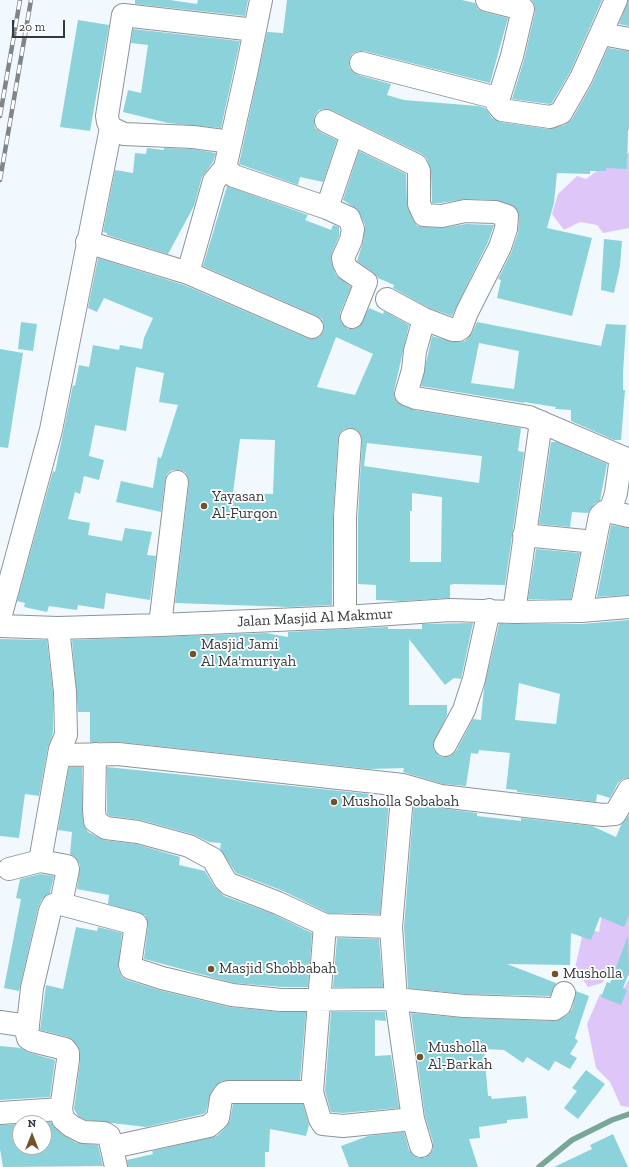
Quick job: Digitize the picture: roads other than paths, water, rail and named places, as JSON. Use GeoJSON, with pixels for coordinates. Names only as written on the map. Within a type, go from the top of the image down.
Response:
{"type":"FeatureCollection","features":[{"type":"Feature","properties":{"kind":"street"},"geometry":{"type":"LineString","coordinates":[[188,273],[214,182],[224,168],[231,142],[261,0]]}},
{"type":"Feature","properties":{"kind":"street"},"geometry":{"type":"LineString","coordinates":[[487,0],[523,9],[512,56],[496,104],[502,110],[550,117],[561,113],[581,78],[616,0]]}},
{"type":"Feature","properties":{"kind":"street"},"geometry":{"type":"LineString","coordinates":[[0,618],[51,430],[87,242],[111,128],[107,116],[123,7],[255,30]]}},
{"type":"Feature","properties":{"kind":"street"},"geometry":{"type":"LineString","coordinates":[[602,34],[629,39]]}},
{"type":"Feature","properties":{"kind":"street"},"geometry":{"type":"LineString","coordinates":[[361,64],[497,98]]}},
{"type":"Feature","properties":{"kind":"street"},"geometry":{"type":"LineString","coordinates":[[326,121],[416,165],[419,172],[419,204],[424,215],[442,216],[465,211],[495,212],[507,216],[506,229],[500,247],[467,312],[461,328],[458,330],[453,330],[424,319],[387,299]]}},
{"type":"Feature","properties":{"kind":"street"},"geometry":{"type":"LineString","coordinates":[[111,128],[124,134],[193,137],[231,142]]}},
{"type":"Feature","properties":{"kind":"street"},"geometry":{"type":"LineString","coordinates":[[327,208],[352,134]]}},
{"type":"Feature","properties":{"kind":"street"},"geometry":{"type":"LineString","coordinates":[[224,168],[234,176],[327,208],[349,218],[353,224],[352,236],[343,258],[344,263],[347,269],[366,282],[352,317]]}},
{"type":"Feature","properties":{"kind":"street"},"geometry":{"type":"LineString","coordinates":[[87,242],[188,273],[312,326]]}},
{"type":"Feature","properties":{"kind":"street"},"geometry":{"type":"LineString","coordinates":[[424,319],[406,394],[416,398],[529,417],[625,458],[616,493],[619,514],[604,512],[600,516],[581,611]]}},
{"type":"Feature","properties":{"kind":"street"},"geometry":{"type":"LineString","coordinates":[[514,612],[541,422]]}},
{"type":"Feature","properties":{"kind":"street"},"geometry":{"type":"LineString","coordinates":[[345,617],[345,517],[350,440]]}},
{"type":"Feature","properties":{"kind":"street"},"geometry":{"type":"LineString","coordinates":[[160,625],[176,482]]}},
{"type":"Feature","properties":{"kind":"street"},"geometry":{"type":"LineString","coordinates":[[524,535],[595,542]]}},
{"type":"Feature","properties":{"kind":"street","name":"Jalan Masjid Al Makmur"},"geometry":{"type":"LineString","coordinates":[[0,626],[58,628],[160,625],[345,617],[450,610],[489,610],[514,612],[581,611],[629,606]]}},
{"type":"Feature","properties":{"kind":"street"},"geometry":{"type":"LineString","coordinates":[[445,745],[464,710],[474,679],[489,610]]}},
{"type":"Feature","properties":{"kind":"street"},"geometry":{"type":"LineString","coordinates":[[40,861],[59,755],[66,735],[66,715],[58,628]]}},
{"type":"Feature","properties":{"kind":"street"},"geometry":{"type":"LineString","coordinates":[[95,754],[95,821],[106,828],[138,832],[190,846],[213,859],[224,880],[229,884],[278,903],[326,925],[391,927]]}},
{"type":"Feature","properties":{"kind":"street"},"geometry":{"type":"LineString","coordinates":[[59,755],[118,754],[403,786],[442,796],[603,815],[615,814],[629,790]]}},
{"type":"Feature","properties":{"kind":"street"},"geometry":{"type":"LineString","coordinates":[[403,786],[391,927],[396,999],[413,1119],[422,1146]]}},
{"type":"Feature","properties":{"kind":"street"},"geometry":{"type":"LineString","coordinates":[[3,871],[40,861],[67,866],[68,869],[61,904]]}},
{"type":"Feature","properties":{"kind":"street"},"geometry":{"type":"LineString","coordinates":[[312,1092],[225,1093],[221,1098],[218,1118],[209,1126],[115,1157],[109,1136],[104,1133],[84,1132],[70,1126],[63,1119],[60,1109],[68,1053],[65,1048],[28,1038],[32,988],[50,911],[54,905],[61,904],[136,924],[130,965],[131,968],[162,978],[232,995],[281,1000],[319,1001],[396,999],[464,1006],[554,1009],[560,1005],[564,994]]}},
{"type":"Feature","properties":{"kind":"street"},"geometry":{"type":"LineString","coordinates":[[326,925],[312,1092],[323,1124],[343,1126],[413,1119]]}},
{"type":"Feature","properties":{"kind":"street"},"geometry":{"type":"LineString","coordinates":[[0,1022],[28,1026]]}},
{"type":"Feature","properties":{"kind":"street"},"geometry":{"type":"LineString","coordinates":[[0,1113],[60,1109]]}},
{"type":"Feature","properties":{"kind":"waterway"},"geometry":{"type":"LineString","coordinates":[[539,1167],[572,1140],[612,1120],[629,1114]]}},
{"type":"Feature","properties":{"kind":"railway"},"geometry":{"type":"LineString","coordinates":[[0,116],[20,0]]}},
{"type":"Feature","properties":{"kind":"railway"},"geometry":{"type":"LineString","coordinates":[[0,180],[31,0]]}},
{"type":"Feature","properties":{"kind":"place","name":"Yayasan Al-Furqon"},"geometry":{"type":"Point","coordinates":[204,506]}},
{"type":"Feature","properties":{"kind":"place","name":"Masjid Jami Al Ma'muriyah"},"geometry":{"type":"Point","coordinates":[193,654]}},
{"type":"Feature","properties":{"kind":"place","name":"Musholla Sobabah"},"geometry":{"type":"Point","coordinates":[334,802]}},
{"type":"Feature","properties":{"kind":"place","name":"Masjid Shobbabah"},"geometry":{"type":"Point","coordinates":[211,969]}},
{"type":"Feature","properties":{"kind":"place","name":"Musholla"},"geometry":{"type":"Point","coordinates":[555,974]}},
{"type":"Feature","properties":{"kind":"place","name":"Musholla Al-Barkah"},"geometry":{"type":"Point","coordinates":[420,1057]}}]}
